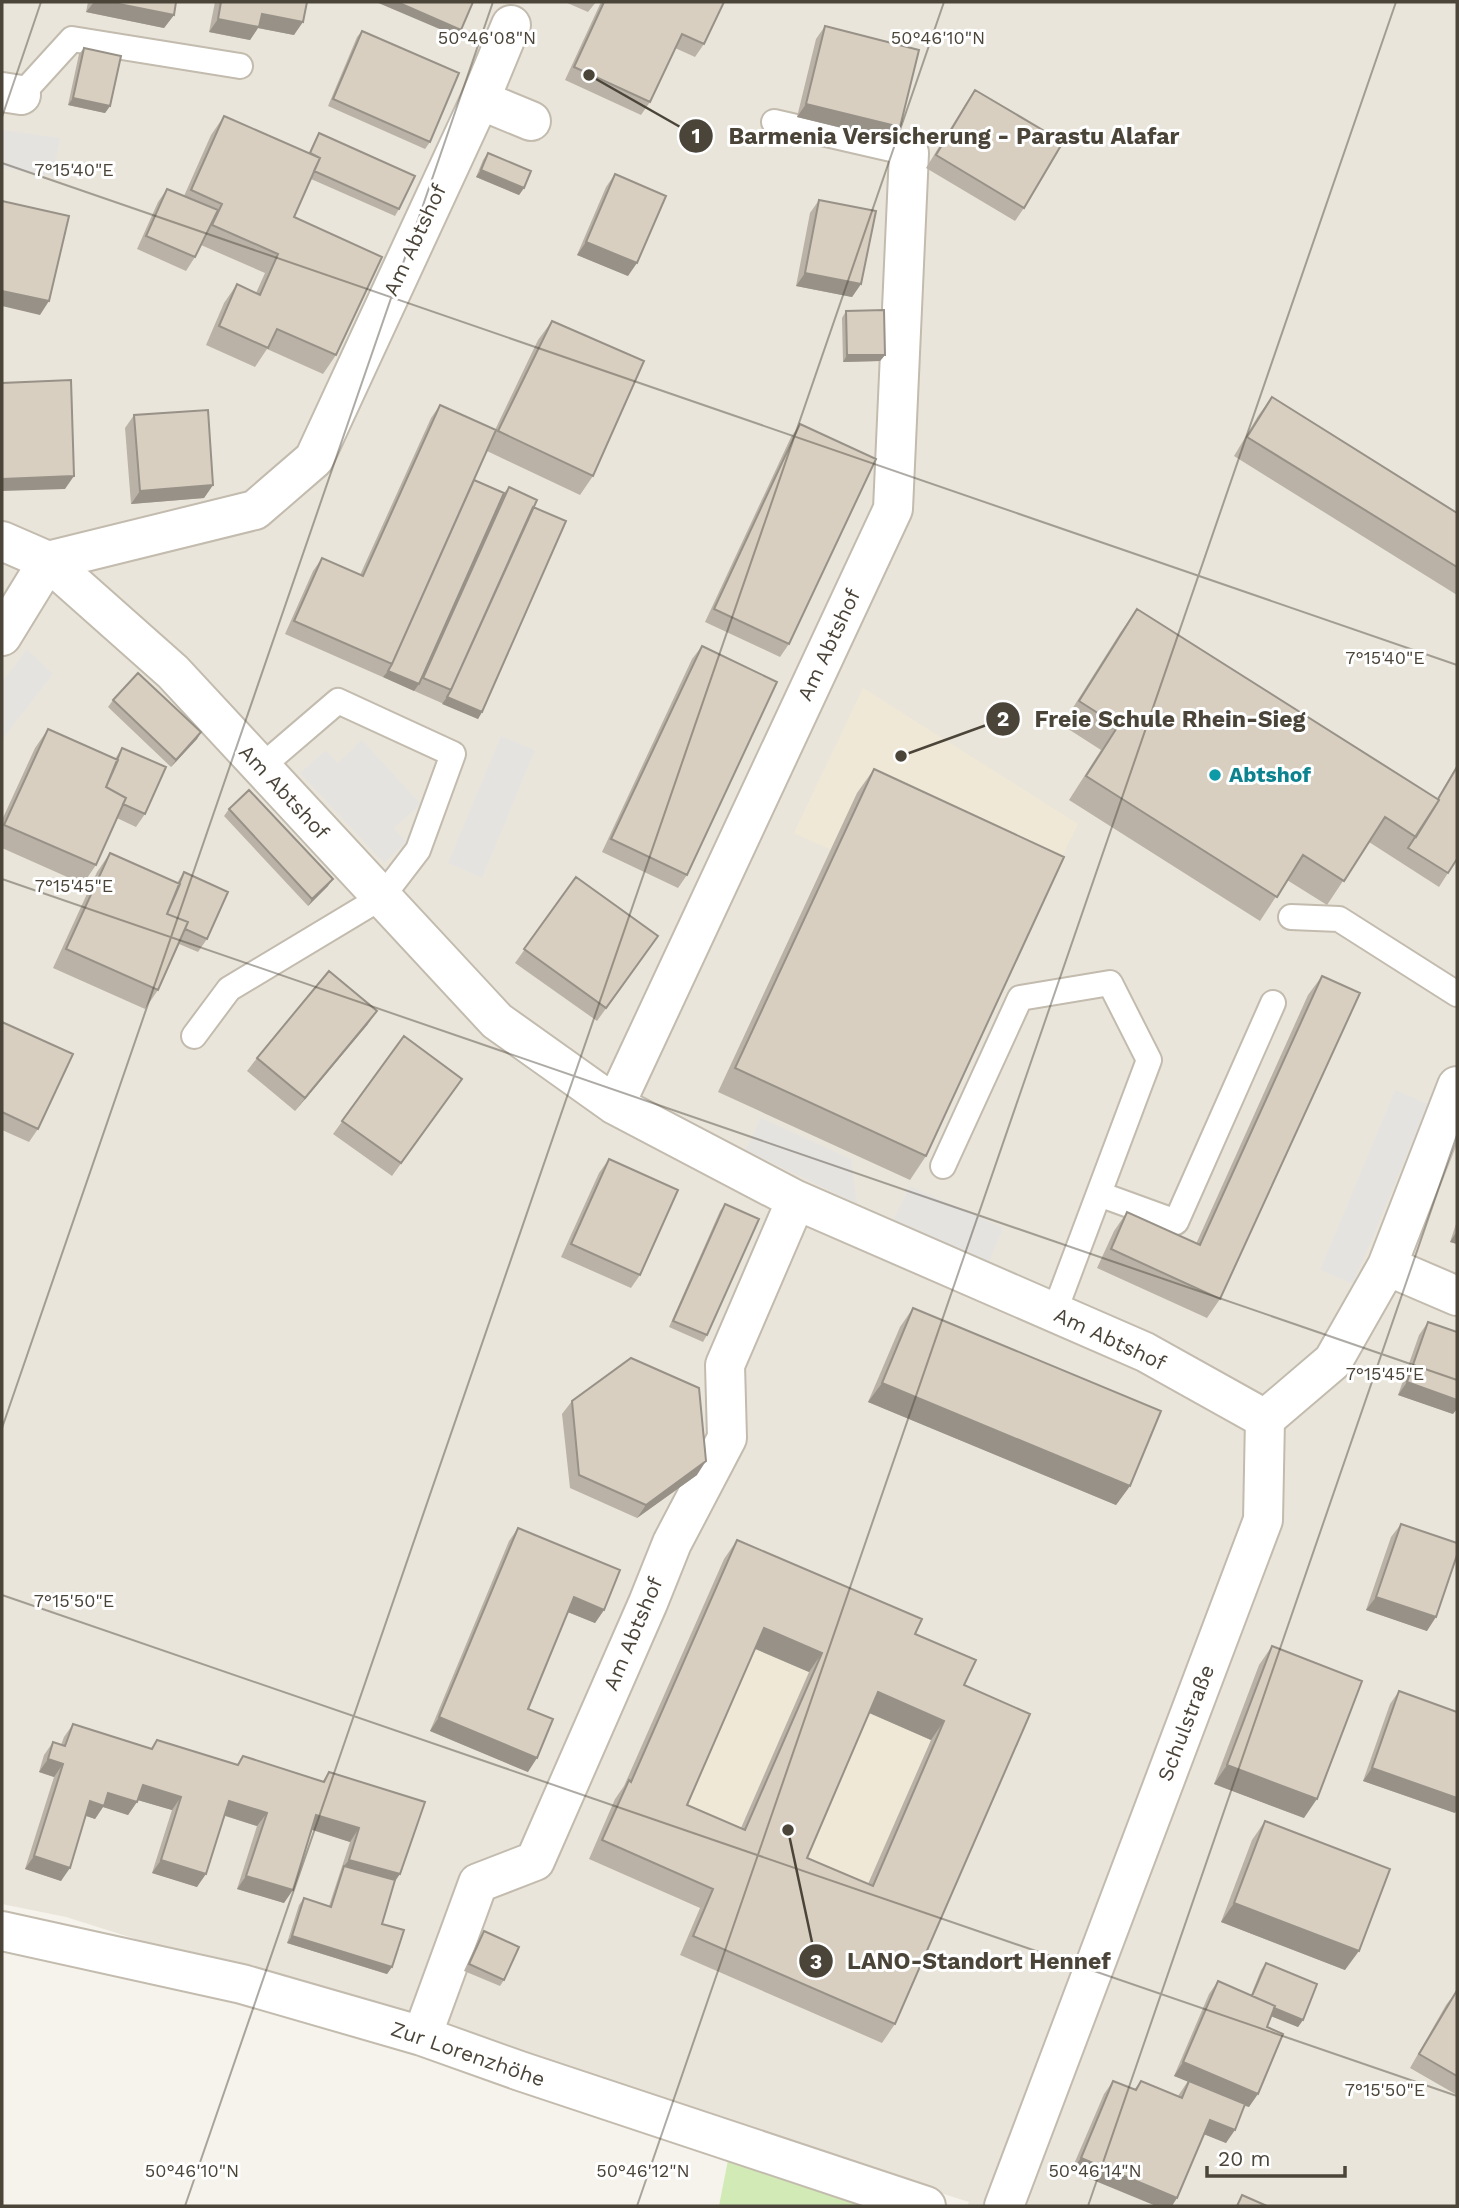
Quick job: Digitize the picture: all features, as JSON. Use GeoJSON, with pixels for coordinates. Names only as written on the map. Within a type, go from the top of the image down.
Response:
{"type":"FeatureCollection","features":[{"type":"Feature","properties":{"kind":"street","name":"Am Abtshof"},"geometry":{"type":"LineString","coordinates":[[48,561],[254,510],[314,459],[480,100],[511,25]]}},
{"type":"Feature","properties":{"kind":"street"},"geometry":{"type":"LineString","coordinates":[[480,100],[531,121]]}},
{"type":"Feature","properties":{"kind":"street","name":"Am Abtshof"},"geometry":{"type":"LineString","coordinates":[[615,1105],[893,509],[909,153]]}},
{"type":"Feature","properties":{"kind":"street","name":"Am Abtshof"},"geometry":{"type":"LineString","coordinates":[[2,541],[48,561],[173,672],[497,1021],[615,1105],[796,1200],[1145,1352],[1265,1419]]}},
{"type":"Feature","properties":{"kind":"street"},"geometry":{"type":"LineString","coordinates":[[2,636],[48,561]]}},
{"type":"Feature","properties":{"kind":"street"},"geometry":{"type":"LineString","coordinates":[[1265,1419],[1332,1361],[1387,1266],[1457,1086]]}},
{"type":"Feature","properties":{"kind":"street","name":"Am Abtshof"},"geometry":{"type":"LineString","coordinates":[[422,2036],[478,1883],[535,1861],[672,1543],[727,1438],[725,1365],[796,1200]]}},
{"type":"Feature","properties":{"kind":"street"},"geometry":{"type":"LineString","coordinates":[[1387,1266],[1457,1296]]}},
{"type":"Feature","properties":{"kind":"street","name":"Schulstraße"},"geometry":{"type":"LineString","coordinates":[[1004,2206],[1263,1520],[1265,1419]]}},
{"type":"Feature","properties":{"kind":"street","name":"Zur Lorenzhöhe"},"geometry":{"type":"LineString","coordinates":[[2,1931],[242,1984],[422,2036],[926,2206]]}},
{"type":"Feature","properties":{"kind":"lane"},"geometry":{"type":"LineString","coordinates":[[11,94],[72,39],[240,66]]}},
{"type":"Feature","properties":{"kind":"lane"},"geometry":{"type":"LineString","coordinates":[[774,122],[909,153]]}},
{"type":"Feature","properties":{"kind":"lane"},"geometry":{"type":"LineString","coordinates":[[194,1035],[229,989],[382,897],[418,850],[453,754],[338,701],[261,766]]}},
{"type":"Feature","properties":{"kind":"lane"},"geometry":{"type":"LineString","coordinates":[[1291,918],[1339,919],[1457,993]]}},
{"type":"Feature","properties":{"kind":"lane"},"geometry":{"type":"LineString","coordinates":[[943,1166],[1020,998],[1110,984],[1149,1060],[1054,1313]]}},
{"type":"Feature","properties":{"kind":"lane"},"geometry":{"type":"LineString","coordinates":[[1099,1194],[1177,1222],[1273,1003]]}},
{"type":"Feature","properties":{"kind":"shaded area"},"geometry":{"type":"Polygon","coordinates":[[[2,2],[1457,2],[1457,2206],[967,2206],[969,2202],[66,1917],[2,1904],[2,2]]]}},
{"type":"Feature","properties":{"kind":"shaded area"},"geometry":{"type":"Polygon","coordinates":[[[2,130],[60,138],[53,176],[2,168],[2,130]]]}},
{"type":"Feature","properties":{"kind":"shaded area"},"geometry":{"type":"Polygon","coordinates":[[[27,649],[53,674],[4,737],[2,746],[2,682],[27,649]]]}},
{"type":"Feature","properties":{"kind":"shaded area"},"geometry":{"type":"Polygon","coordinates":[[[863,688],[1078,824],[1023,936],[794,833],[863,688]]]}},
{"type":"Feature","properties":{"kind":"shaded area"},"geometry":{"type":"Polygon","coordinates":[[[501,736],[535,750],[482,878],[448,863],[501,736]]]}},
{"type":"Feature","properties":{"kind":"shaded area"},"geometry":{"type":"Polygon","coordinates":[[[362,740],[421,804],[394,828],[406,842],[384,863],[300,773],[326,750],[338,763],[362,740]]]}},
{"type":"Feature","properties":{"kind":"shaded area"},"geometry":{"type":"Polygon","coordinates":[[[1395,1090],[1428,1104],[1353,1284],[1320,1270],[1395,1090]]]}},
{"type":"Feature","properties":{"kind":"shaded area"},"geometry":{"type":"Polygon","coordinates":[[[761,1118],[851,1159],[857,1204],[746,1150],[761,1118]]]}},
{"type":"Feature","properties":{"kind":"shaded area"},"geometry":{"type":"Polygon","coordinates":[[[910,1186],[1003,1228],[986,1269],[891,1225],[910,1186]]]}},
{"type":"Feature","properties":{"kind":"shaded area"},"geometry":{"type":"Polygon","coordinates":[[[724,1559],[755,1572],[951,1704],[1017,1733],[882,2043],[680,1955],[699,1908],[589,1859],[615,1799],[618,1800],[724,1559]]]}},
{"type":"Feature","properties":{"kind":"green space"},"geometry":{"type":"Polygon","coordinates":[[[729,2155],[886,2206],[719,2206],[729,2155]]]}},
{"type":"Feature","properties":{"kind":"building"},"geometry":{"type":"Polygon","coordinates":[[[109,2],[176,2],[174,15],[109,2]]]}},
{"type":"Feature","properties":{"kind":"building"},"geometry":{"type":"Polygon","coordinates":[[[221,2],[307,2],[303,22],[262,14],[259,27],[218,19],[221,2]]]}},
{"type":"Feature","properties":{"kind":"building"},"geometry":{"type":"Polygon","coordinates":[[[397,2],[473,2],[461,30],[397,2]]]}},
{"type":"Feature","properties":{"kind":"building"},"geometry":{"type":"Polygon","coordinates":[[[604,2],[724,2],[704,44],[682,34],[650,102],[574,67],[604,2]]]}},
{"type":"Feature","properties":{"kind":"building"},"geometry":{"type":"Polygon","coordinates":[[[825,26],[919,50],[900,127],[806,104],[825,26]]]}},
{"type":"Feature","properties":{"kind":"building"},"geometry":{"type":"Polygon","coordinates":[[[362,31],[459,73],[430,142],[333,99],[362,31]]]}},
{"type":"Feature","properties":{"kind":"building"},"geometry":{"type":"Polygon","coordinates":[[[84,48],[121,56],[110,106],[73,98],[84,48]]]}},
{"type":"Feature","properties":{"kind":"building"},"geometry":{"type":"Polygon","coordinates":[[[975,90],[1063,142],[1024,208],[936,155],[975,90]]]}},
{"type":"Feature","properties":{"kind":"building"},"geometry":{"type":"Polygon","coordinates":[[[224,116],[320,158],[294,217],[382,257],[336,355],[277,329],[268,348],[219,326],[237,284],[260,295],[278,254],[212,225],[222,204],[191,190],[224,116]]]}},
{"type":"Feature","properties":{"kind":"building"},"geometry":{"type":"Polygon","coordinates":[[[319,133],[415,176],[399,209],[314,171],[320,158],[310,153],[319,133]]]}},
{"type":"Feature","properties":{"kind":"building"},"geometry":{"type":"Polygon","coordinates":[[[488,153],[531,171],[524,188],[481,170],[488,153]]]}},
{"type":"Feature","properties":{"kind":"building"},"geometry":{"type":"Polygon","coordinates":[[[615,174],[666,196],[637,263],[586,242],[615,174]]]}},
{"type":"Feature","properties":{"kind":"building"},"geometry":{"type":"Polygon","coordinates":[[[167,189],[218,210],[195,257],[146,236],[167,189]]]}},
{"type":"Feature","properties":{"kind":"building"},"geometry":{"type":"Polygon","coordinates":[[[819,200],[876,211],[861,284],[805,273],[819,200]]]}},
{"type":"Feature","properties":{"kind":"building"},"geometry":{"type":"Polygon","coordinates":[[[2,201],[69,216],[49,301],[2,291],[2,201]]]}},
{"type":"Feature","properties":{"kind":"building"},"geometry":{"type":"Polygon","coordinates":[[[884,310],[885,355],[847,355],[846,311],[884,310]]]}},
{"type":"Feature","properties":{"kind":"building"},"geometry":{"type":"Polygon","coordinates":[[[552,321],[644,361],[593,476],[498,431],[552,321]]]}},
{"type":"Feature","properties":{"kind":"building"},"geometry":{"type":"Polygon","coordinates":[[[71,380],[74,476],[2,479],[2,383],[71,380]]]}},
{"type":"Feature","properties":{"kind":"building"},"geometry":{"type":"Polygon","coordinates":[[[1272,397],[1457,513],[1457,567],[1247,437],[1272,397]]]}},
{"type":"Feature","properties":{"kind":"building"},"geometry":{"type":"Polygon","coordinates":[[[440,405],[496,430],[392,664],[294,621],[322,558],[363,576],[440,405]]]}},
{"type":"Feature","properties":{"kind":"building"},"geometry":{"type":"Polygon","coordinates":[[[208,410],[213,485],[140,491],[134,415],[208,410]]]}},
{"type":"Feature","properties":{"kind":"building"},"geometry":{"type":"Polygon","coordinates":[[[800,424],[876,459],[789,644],[714,609],[800,424]]]}},
{"type":"Feature","properties":{"kind":"building"},"geometry":{"type":"Polygon","coordinates":[[[474,480],[504,493],[419,684],[388,671],[474,480]]]}},
{"type":"Feature","properties":{"kind":"building"},"geometry":{"type":"Polygon","coordinates":[[[509,487],[537,500],[451,690],[423,678],[509,487]]]}},
{"type":"Feature","properties":{"kind":"building"},"geometry":{"type":"Polygon","coordinates":[[[533,507],[566,521],[482,712],[447,697],[533,507]]]}},
{"type":"Feature","properties":{"kind":"building","name":"Abtshof"},"geometry":{"type":"Polygon","coordinates":[[[1137,609],[1439,800],[1416,837],[1385,817],[1344,881],[1303,855],[1277,897],[1086,776],[1118,726],[1079,701],[1137,609]]]}},
{"type":"Feature","properties":{"kind":"building"},"geometry":{"type":"Polygon","coordinates":[[[702,646],[777,682],[687,875],[611,839],[702,646]]]}},
{"type":"Feature","properties":{"kind":"building"},"geometry":{"type":"Polygon","coordinates":[[[138,673],[201,732],[176,760],[113,700],[138,673]]]}},
{"type":"Feature","properties":{"kind":"building"},"geometry":{"type":"Polygon","coordinates":[[[48,729],[118,760],[106,787],[126,798],[96,865],[4,825],[48,729]]]}},
{"type":"Feature","properties":{"kind":"building"},"geometry":{"type":"Polygon","coordinates":[[[122,748],[166,767],[145,814],[123,804],[126,798],[106,787],[122,748]]]}},
{"type":"Feature","properties":{"kind":"building"},"geometry":{"type":"Polygon","coordinates":[[[1457,767],[1457,859],[1448,873],[1408,848],[1457,767]]]}},
{"type":"Feature","properties":{"kind":"building"},"geometry":{"type":"Polygon","coordinates":[[[874,769],[1064,857],[926,1156],[735,1068],[874,769]]]}},
{"type":"Feature","properties":{"kind":"building"},"geometry":{"type":"Polygon","coordinates":[[[249,790],[333,879],[312,899],[229,809],[249,790]]]}},
{"type":"Feature","properties":{"kind":"building"},"geometry":{"type":"Polygon","coordinates":[[[110,853],[180,884],[167,914],[188,922],[158,990],[66,949],[110,853]]]}},
{"type":"Feature","properties":{"kind":"building"},"geometry":{"type":"Polygon","coordinates":[[[184,872],[228,892],[207,939],[185,929],[188,922],[167,914],[184,872]]]}},
{"type":"Feature","properties":{"kind":"building"},"geometry":{"type":"Polygon","coordinates":[[[576,877],[658,936],[606,1008],[524,949],[576,877]]]}},
{"type":"Feature","properties":{"kind":"building"},"geometry":{"type":"Polygon","coordinates":[[[329,971],[377,1011],[305,1098],[257,1058],[329,971]]]}},
{"type":"Feature","properties":{"kind":"building"},"geometry":{"type":"Polygon","coordinates":[[[1322,976],[1360,993],[1220,1299],[1111,1249],[1127,1212],[1200,1245],[1322,976]]]}},
{"type":"Feature","properties":{"kind":"building"},"geometry":{"type":"Polygon","coordinates":[[[2,1022],[73,1054],[38,1129],[2,1112],[2,1022]]]}},
{"type":"Feature","properties":{"kind":"building"},"geometry":{"type":"Polygon","coordinates":[[[404,1036],[462,1079],[401,1163],[342,1121],[404,1036]]]}},
{"type":"Feature","properties":{"kind":"building"},"geometry":{"type":"Polygon","coordinates":[[[609,1159],[678,1190],[640,1275],[571,1244],[609,1159]]]}},
{"type":"Feature","properties":{"kind":"building"},"geometry":{"type":"Polygon","coordinates":[[[725,1204],[759,1219],[707,1335],[673,1321],[725,1204]]]}},
{"type":"Feature","properties":{"kind":"building"},"geometry":{"type":"Polygon","coordinates":[[[913,1308],[1161,1411],[1130,1486],[882,1383],[913,1308]]]}},
{"type":"Feature","properties":{"kind":"building"},"geometry":{"type":"Polygon","coordinates":[[[1428,1322],[1457,1332],[1457,1400],[1407,1382],[1428,1322]]]}},
{"type":"Feature","properties":{"kind":"building"},"geometry":{"type":"Polygon","coordinates":[[[631,1358],[699,1388],[706,1461],[646,1505],[579,1475],[572,1401],[631,1358]]]}},
{"type":"Feature","properties":{"kind":"building"},"geometry":{"type":"Polygon","coordinates":[[[1401,1524],[1457,1543],[1457,1555],[1436,1617],[1376,1597],[1401,1524]]]}},
{"type":"Feature","properties":{"kind":"building"},"geometry":{"type":"Polygon","coordinates":[[[518,1528],[620,1570],[604,1610],[574,1597],[528,1709],[553,1719],[537,1758],[439,1717],[518,1528]]]}},
{"type":"Feature","properties":{"kind":"building"},"geometry":{"type":"Polygon","coordinates":[[[737,1540],[922,1619],[915,1634],[976,1660],[964,1685],[1030,1714],[895,2024],[693,1936],[713,1889],[602,1840],[629,1780],[631,1782],[737,1540]],[[764,1628],[687,1805],[745,1830],[822,1653],[764,1628]],[[878,1692],[807,1858],[873,1886],[944,1721],[878,1692]]]}},
{"type":"Feature","properties":{"kind":"building"},"geometry":{"type":"Polygon","coordinates":[[[1272,1646],[1362,1681],[1317,1799],[1227,1765],[1272,1646]]]}},
{"type":"Feature","properties":{"kind":"building"},"geometry":{"type":"Polygon","coordinates":[[[1399,1691],[1457,1712],[1457,1798],[1372,1768],[1399,1691]]]}},
{"type":"Feature","properties":{"kind":"building"},"geometry":{"type":"Polygon","coordinates":[[[73,1724],[152,1749],[157,1740],[238,1765],[243,1756],[324,1782],[329,1772],[425,1802],[400,1874],[349,1860],[359,1828],[316,1815],[293,1890],[246,1876],[267,1813],[229,1801],[206,1874],[161,1860],[181,1797],[143,1785],[137,1802],[108,1793],[104,1806],[90,1801],[70,1868],[34,1856],[63,1764],[48,1759],[53,1742],[65,1746],[73,1724]]]}},
{"type":"Feature","properties":{"kind":"building"},"geometry":{"type":"Polygon","coordinates":[[[1265,1821],[1390,1869],[1359,1951],[1234,1903],[1265,1821]]]}},
{"type":"Feature","properties":{"kind":"building"},"geometry":{"type":"Polygon","coordinates":[[[344,1866],[395,1880],[382,1924],[404,1930],[392,1967],[292,1936],[304,1898],[331,1907],[344,1866]]]}},
{"type":"Feature","properties":{"kind":"building"},"geometry":{"type":"Polygon","coordinates":[[[484,1931],[519,1947],[504,1980],[469,1964],[484,1931]]]}},
{"type":"Feature","properties":{"kind":"building"},"geometry":{"type":"Polygon","coordinates":[[[1266,1963],[1317,1984],[1303,2020],[1252,1996],[1266,1963]]]}},
{"type":"Feature","properties":{"kind":"building"},"geometry":{"type":"Polygon","coordinates":[[[1218,1981],[1275,2006],[1267,2027],[1283,2034],[1258,2094],[1183,2062],[1218,1981]]]}},
{"type":"Feature","properties":{"kind":"building"},"geometry":{"type":"Polygon","coordinates":[[[1457,1993],[1457,2076],[1419,2054],[1457,1993]]]}},
{"type":"Feature","properties":{"kind":"building"},"geometry":{"type":"Polygon","coordinates":[[[1113,2081],[1136,2090],[1141,2081],[1182,2098],[1189,2081],[1245,2104],[1235,2130],[1210,2120],[1177,2198],[1081,2158],[1113,2081]]]}},
{"type":"Feature","properties":{"kind":"building"},"geometry":{"type":"Polygon","coordinates":[[[1242,2195],[1267,2206],[1237,2206],[1242,2195]]]}},
{"type":"Feature","properties":{"kind":"place","name":"Barmenia Versicherung - Parastu Alafar"},"geometry":{"type":"Point","coordinates":[589,75]}},
{"type":"Feature","properties":{"kind":"place","name":"Freie Schule Rhein-Sieg"},"geometry":{"type":"Point","coordinates":[901,756]}},
{"type":"Feature","properties":{"kind":"place","name":"Abtshof"},"geometry":{"type":"Point","coordinates":[1215,775]}},
{"type":"Feature","properties":{"kind":"place","name":"LANO-Standort Hennef"},"geometry":{"type":"Point","coordinates":[788,1830]}}]}
